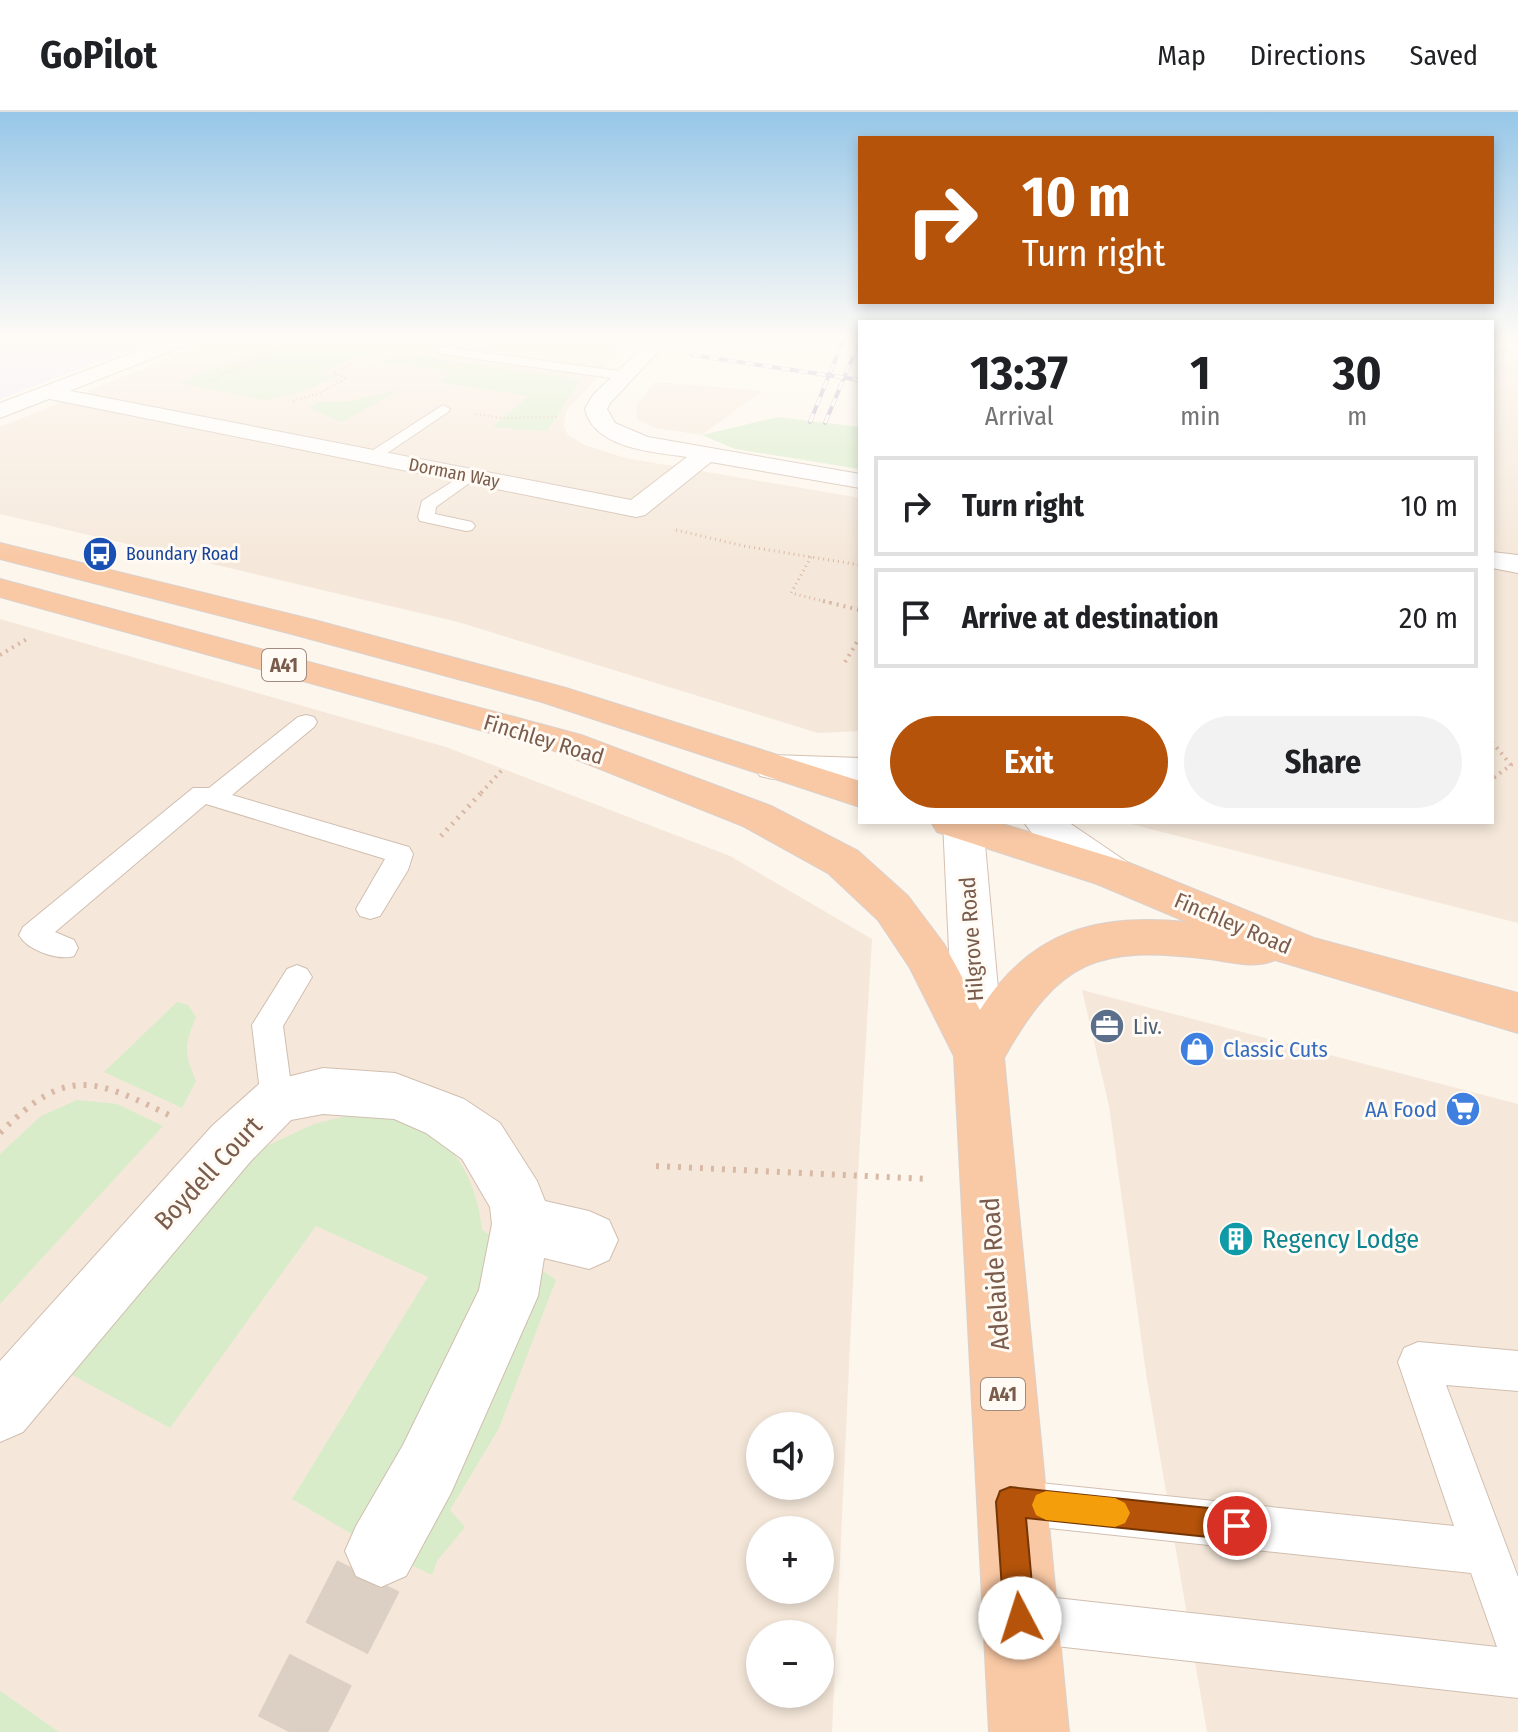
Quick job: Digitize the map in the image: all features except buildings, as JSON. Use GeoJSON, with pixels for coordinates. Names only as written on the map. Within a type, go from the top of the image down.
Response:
{"type":"FeatureCollection","features":[{"type":"Feature","properties":{"kind":"highway","name":"Finchley Road"},"geometry":{"type":"LineString","coordinates":[[0,551],[303,627],[539,691],[858,793]]}},
{"type":"Feature","properties":{"kind":"highway","name":"Finchley Road"},"geometry":{"type":"LineString","coordinates":[[0,588],[568,743],[757,816],[843,862],[893,908],[928,957],[979,1056]]}},
{"type":"Feature","properties":{"kind":"highway","name":"Finchley Road"},"geometry":{"type":"LineString","coordinates":[[962,824],[1112,873],[1305,953],[1518,1013]]}},
{"type":"Feature","properties":{"kind":"highway"},"geometry":{"type":"LineString","coordinates":[[979,1056],[1008,1007],[1037,972],[1064,952],[1098,940],[1141,937],[1305,953]]}},
{"type":"Feature","properties":{"kind":"highway","name":"Adelaide Road"},"geometry":{"type":"LineString","coordinates":[[979,1056],[1029,1732]]}},
{"type":"Feature","properties":{"kind":"street","name":"Dorman Way"},"geometry":{"type":"LineString","coordinates":[[134,412],[636,509]]}},
{"type":"Feature","properties":{"kind":"street"},"geometry":{"type":"LineString","coordinates":[[597,412],[600,422],[618,434],[645,443],[858,481]]}},
{"type":"Feature","properties":{"kind":"street"},"geometry":{"type":"LineString","coordinates":[[636,509],[705,455]]}},
{"type":"Feature","properties":{"kind":"street"},"geometry":{"type":"LineString","coordinates":[[1494,560],[1518,564]]}},
{"type":"Feature","properties":{"kind":"street"},"geometry":{"type":"LineString","coordinates":[[773,767],[858,770]]}},
{"type":"Feature","properties":{"kind":"street","name":"Hilgrove Road"},"geometry":{"type":"LineString","coordinates":[[959,824],[979,1056]]}},
{"type":"Feature","properties":{"kind":"street"},"geometry":{"type":"LineString","coordinates":[[1046,824],[1062,840],[1112,873]]}},
{"type":"Feature","properties":{"kind":"street","name":"Boydell Court"},"geometry":{"type":"LineString","coordinates":[[0,1409],[231,1144],[277,1100],[323,1091],[395,1096],[445,1116],[481,1141],[517,1200],[521,1224],[508,1296],[427,1469],[381,1551]]}},
{"type":"Feature","properties":{"kind":"street"},"geometry":{"type":"LineString","coordinates":[[521,1224],[589,1240]]}},
{"type":"Feature","properties":{"kind":"lane"},"geometry":{"type":"LineString","coordinates":[[372,457],[439,412]]}},
{"type":"Feature","properties":{"kind":"lane"},"geometry":{"type":"LineString","coordinates":[[466,526],[426,517],[428,505],[469,476]]}},
{"type":"Feature","properties":{"kind":"lane"},"geometry":{"type":"LineString","coordinates":[[214,797],[306,722]]}},
{"type":"Feature","properties":{"kind":"lane"},"geometry":{"type":"LineString","coordinates":[[64,948],[33,935],[202,794],[400,854],[395,870],[370,909]]}},
{"type":"Feature","properties":{"kind":"lane"},"geometry":{"type":"LineString","coordinates":[[277,1100],[267,1025],[297,977]]}},
{"type":"Feature","properties":{"kind":"lane"},"geometry":{"type":"LineString","coordinates":[[1518,1371],[1418,1362],[1518,1641]]}},
{"type":"Feature","properties":{"kind":"lane"},"geometry":{"type":"LineString","coordinates":[[1010,1502],[1486,1552]]}},
{"type":"Feature","properties":{"kind":"lane"},"geometry":{"type":"LineString","coordinates":[[1020,1618],[1518,1674]]}},
{"type":"Feature","properties":{"kind":"path"},"geometry":{"type":"LineString","coordinates":[[235,431],[273,412]]}},
{"type":"Feature","properties":{"kind":"path"},"geometry":{"type":"LineString","coordinates":[[460,412],[501,418],[565,417]]}},
{"type":"Feature","properties":{"kind":"path"},"geometry":{"type":"LineString","coordinates":[[636,509],[661,527],[744,546],[858,565]]}},
{"type":"Feature","properties":{"kind":"path"},"geometry":{"type":"LineString","coordinates":[[811,557],[791,593],[858,610]]}},
{"type":"Feature","properties":{"kind":"path"},"geometry":{"type":"LineString","coordinates":[[0,655],[40,631]]}},
{"type":"Feature","properties":{"kind":"path"},"geometry":{"type":"LineString","coordinates":[[845,662],[858,640]]}},
{"type":"Feature","properties":{"kind":"path"},"geometry":{"type":"LineString","coordinates":[[1494,744],[1511,765],[1494,778]]}},
{"type":"Feature","properties":{"kind":"path"},"geometry":{"type":"LineString","coordinates":[[400,854],[417,861],[511,761]]}},
{"type":"Feature","properties":{"kind":"path"},"geometry":{"type":"LineString","coordinates":[[0,1133],[38,1097],[67,1084],[114,1089],[231,1144]]}},
{"type":"Feature","properties":{"kind":"path"},"geometry":{"type":"LineString","coordinates":[[656,1166],[873,1175],[989,1184]]}},
{"type":"Feature","properties":{"kind":"shaded area"},"geometry":{"type":"Polygon","coordinates":[[[38,412],[566,412],[564,426],[568,435],[585,445],[625,458],[858,498],[858,731],[818,733],[458,622],[0,514],[0,427],[38,412]]]}},
{"type":"Feature","properties":{"kind":"shaded area"},"geometry":{"type":"Polygon","coordinates":[[[636,412],[734,412],[702,435],[656,428],[637,419],[636,412]]]}},
{"type":"Feature","properties":{"kind":"shaded area"},"geometry":{"type":"Polygon","coordinates":[[[1494,412],[1518,412],[1518,923],[1131,824],[1494,824],[1494,412]]]}},
{"type":"Feature","properties":{"kind":"shaded area"},"geometry":{"type":"Polygon","coordinates":[[[0,619],[446,747],[730,856],[872,939],[834,1689],[834,1620],[746,1620],[746,1708],[833,1708],[832,1732],[0,1732],[0,619]]]}},
{"type":"Feature","properties":{"kind":"shaded area"},"geometry":{"type":"Polygon","coordinates":[[[1082,990],[1518,1104],[1518,1732],[1207,1732],[1147,1380],[1109,1106],[1082,990]]]}},
{"type":"Feature","properties":{"kind":"green space"},"geometry":{"type":"Polygon","coordinates":[[[317,412],[361,412],[342,422],[317,412]]]}},
{"type":"Feature","properties":{"kind":"green space"},"geometry":{"type":"Polygon","coordinates":[[[510,412],[560,412],[547,431],[492,427],[510,412]]]}},
{"type":"Feature","properties":{"kind":"green space"},"geometry":{"type":"Polygon","coordinates":[[[778,417],[858,427],[858,469],[735,449],[702,435],[778,417]]]}},
{"type":"Feature","properties":{"kind":"green space"},"geometry":{"type":"Polygon","coordinates":[[[177,1002],[188,1005],[196,1017],[187,1049],[196,1081],[182,1108],[104,1072],[177,1002]]]}},
{"type":"Feature","properties":{"kind":"green space"},"geometry":{"type":"Polygon","coordinates":[[[77,1100],[117,1104],[163,1126],[0,1304],[0,1154],[41,1116],[77,1100]]]}},
{"type":"Feature","properties":{"kind":"green space"},"geometry":{"type":"Polygon","coordinates":[[[354,1114],[406,1122],[435,1135],[465,1171],[476,1199],[482,1230],[556,1280],[499,1428],[450,1510],[465,1527],[437,1561],[432,1575],[381,1551],[292,1499],[428,1277],[316,1226],[170,1428],[63,1370],[252,1153],[314,1124],[354,1114]]]}},
{"type":"Feature","properties":{"kind":"green space"},"geometry":{"type":"Polygon","coordinates":[[[0,1691],[59,1732],[0,1732],[0,1691]]]}},
{"type":"Feature","properties":{"kind":"tunnel"},"geometry":{"type":"LineString","coordinates":[[289,1732],[381,1551]]}},
{"type":"Feature","properties":{"kind":"railway"},"geometry":{"type":"LineString","coordinates":[[810,422],[814,412]]}},
{"type":"Feature","properties":{"kind":"railway"},"geometry":{"type":"LineString","coordinates":[[825,423],[830,412]]}},
{"type":"Feature","properties":{"kind":"slow traffic"},"geometry":{"type":"LineString","coordinates":[[1046,1505],[1115,1513]]}},
{"type":"Feature","properties":{"kind":"place","name":"Boundary Road"},"geometry":{"type":"Point","coordinates":[100,554]}},
{"type":"Feature","properties":{"kind":"place","name":"Liv."},"geometry":{"type":"Point","coordinates":[1107,1026]}},
{"type":"Feature","properties":{"kind":"place","name":"Classic Cuts"},"geometry":{"type":"Point","coordinates":[1197,1049]}},
{"type":"Feature","properties":{"kind":"place","name":"AA Food"},"geometry":{"type":"Point","coordinates":[1463,1109]}},
{"type":"Feature","properties":{"kind":"place","name":"Regency Lodge"},"geometry":{"type":"Point","coordinates":[1236,1239]}},
{"type":"Feature","properties":{"kind":"route"},"geometry":{"type":"LineString","coordinates":[[1020,1618],[1010,1502],[1237,1526]]}}]}
